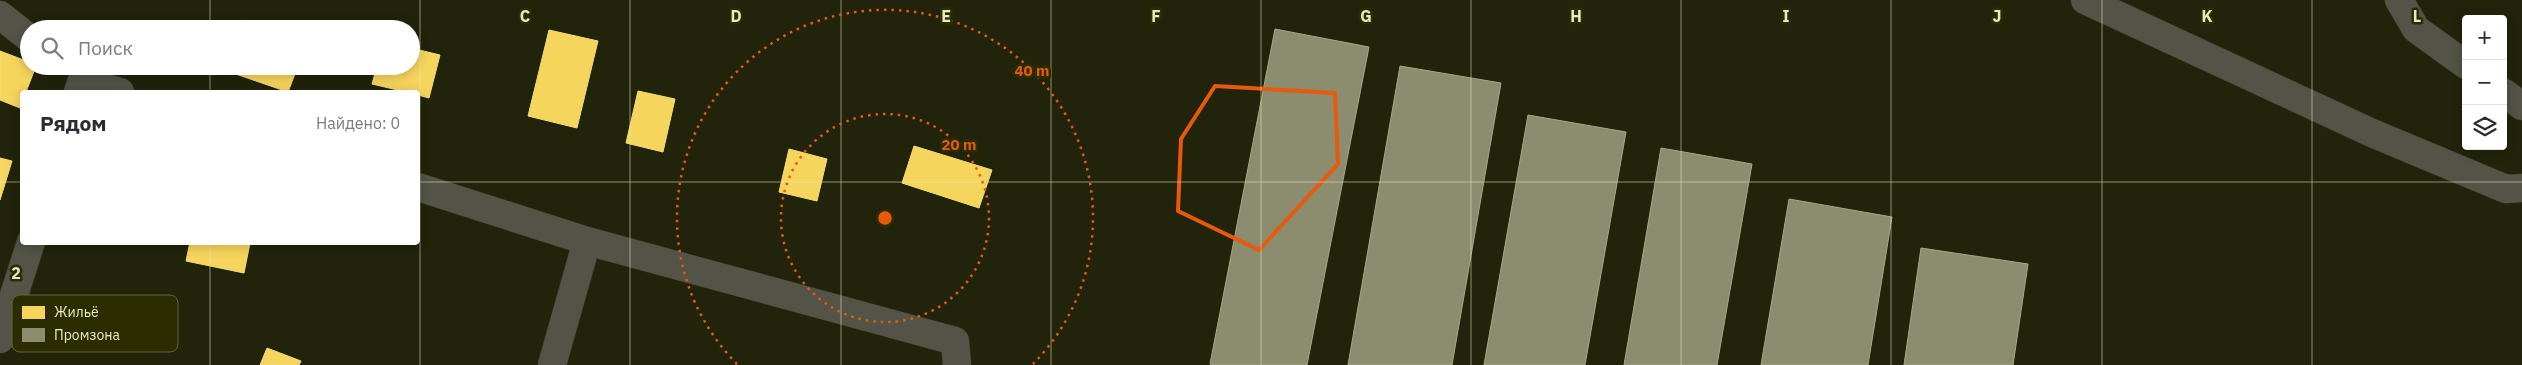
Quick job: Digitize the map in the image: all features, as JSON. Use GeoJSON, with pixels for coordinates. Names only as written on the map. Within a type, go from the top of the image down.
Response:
{"type":"FeatureCollection","features":[{"type":"Feature","properties":{"kind":"street"},"geometry":{"type":"LineString","coordinates":[[2085,0],[2372,133],[2506,189],[2522,188]]}},
{"type":"Feature","properties":{"kind":"street"},"geometry":{"type":"LineString","coordinates":[[2399,0],[2416,29],[2462,62]]}},
{"type":"Feature","properties":{"kind":"street"},"geometry":{"type":"LineString","coordinates":[[0,14],[20,31]]}},
{"type":"Feature","properties":{"kind":"street"},"geometry":{"type":"LineString","coordinates":[[75,80],[112,90]]}},
{"type":"Feature","properties":{"kind":"street"},"geometry":{"type":"LineString","coordinates":[[2507,95],[2522,106]]}},
{"type":"Feature","properties":{"kind":"street"},"geometry":{"type":"LineString","coordinates":[[420,188],[587,242],[956,353]]}},
{"type":"Feature","properties":{"kind":"street"},"geometry":{"type":"LineString","coordinates":[[552,365],[587,242]]}},
{"type":"Feature","properties":{"kind":"street"},"geometry":{"type":"LineString","coordinates":[[14,295],[29,245]]}},
{"type":"Feature","properties":{"kind":"street"},"geometry":{"type":"LineString","coordinates":[[0,339],[12,300]]}},
{"type":"Feature","properties":{"kind":"highlighted area"},"geometry":{"type":"Polygon","coordinates":[[[1215,86],[1335,93],[1338,164],[1259,250],[1178,211],[1181,139],[1215,86]]]}},
{"type":"Feature","properties":{"kind":"building: Жильё"},"geometry":{"type":"Polygon","coordinates":[[[549,30],[598,41],[577,128],[528,116],[549,30]]]}},
{"type":"Feature","properties":{"kind":"building: Жильё"},"geometry":{"type":"Polygon","coordinates":[[[420,50],[440,55],[429,98],[420,96],[420,90],[398,90],[372,84],[374,75],[420,75],[420,50]]]}},
{"type":"Feature","properties":{"kind":"building: Жильё"},"geometry":{"type":"Polygon","coordinates":[[[0,51],[20,59],[20,75],[33,75],[27,90],[20,90],[20,108],[0,100],[0,51]]]}},
{"type":"Feature","properties":{"kind":"building: Жильё"},"geometry":{"type":"Polygon","coordinates":[[[239,75],[295,75],[289,90],[282,90],[239,75]]]}},
{"type":"Feature","properties":{"kind":"building: Жильё"},"geometry":{"type":"Polygon","coordinates":[[[638,91],[675,99],[663,152],[626,143],[638,91]]]}},
{"type":"Feature","properties":{"kind":"building: Жильё"},"geometry":{"type":"Polygon","coordinates":[[[914,146],[992,170],[979,208],[902,183],[914,146]]]}},
{"type":"Feature","properties":{"kind":"building: Жильё"},"geometry":{"type":"Polygon","coordinates":[[[789,149],[827,159],[817,201],[779,192],[789,149]]]}},
{"type":"Feature","properties":{"kind":"building: Жильё"},"geometry":{"type":"Polygon","coordinates":[[[0,158],[12,161],[0,200],[0,158]]]}},
{"type":"Feature","properties":{"kind":"building: Жильё"},"geometry":{"type":"Polygon","coordinates":[[[189,245],[250,245],[244,273],[186,261],[189,245]]]}},
{"type":"Feature","properties":{"kind":"building: Жильё"},"geometry":{"type":"Polygon","coordinates":[[[267,348],[301,361],[299,365],[260,365],[267,348]]]}},
{"type":"Feature","properties":{"kind":"building: Промзона"},"geometry":{"type":"Polygon","coordinates":[[[1275,29],[1369,47],[1307,365],[1215,365],[1210,364],[1275,29]]]}},
{"type":"Feature","properties":{"kind":"building: Промзона"},"geometry":{"type":"Polygon","coordinates":[[[1400,66],[1501,83],[1452,365],[1348,365],[1400,66]]]}},
{"type":"Feature","properties":{"kind":"building: Промзона"},"geometry":{"type":"Polygon","coordinates":[[[1528,115],[1626,132],[1585,365],[1484,365],[1528,115]]]}},
{"type":"Feature","properties":{"kind":"building: Промзона"},"geometry":{"type":"Polygon","coordinates":[[[1661,148],[1752,164],[1717,365],[1624,365],[1661,148]]]}},
{"type":"Feature","properties":{"kind":"building: Промзона"},"geometry":{"type":"Polygon","coordinates":[[[1789,199],[1892,217],[1868,365],[1761,365],[1789,199]]]}},
{"type":"Feature","properties":{"kind":"building: Промзона"},"geometry":{"type":"Polygon","coordinates":[[[1921,248],[2028,264],[2013,365],[1904,365],[1921,248]]]}}]}
